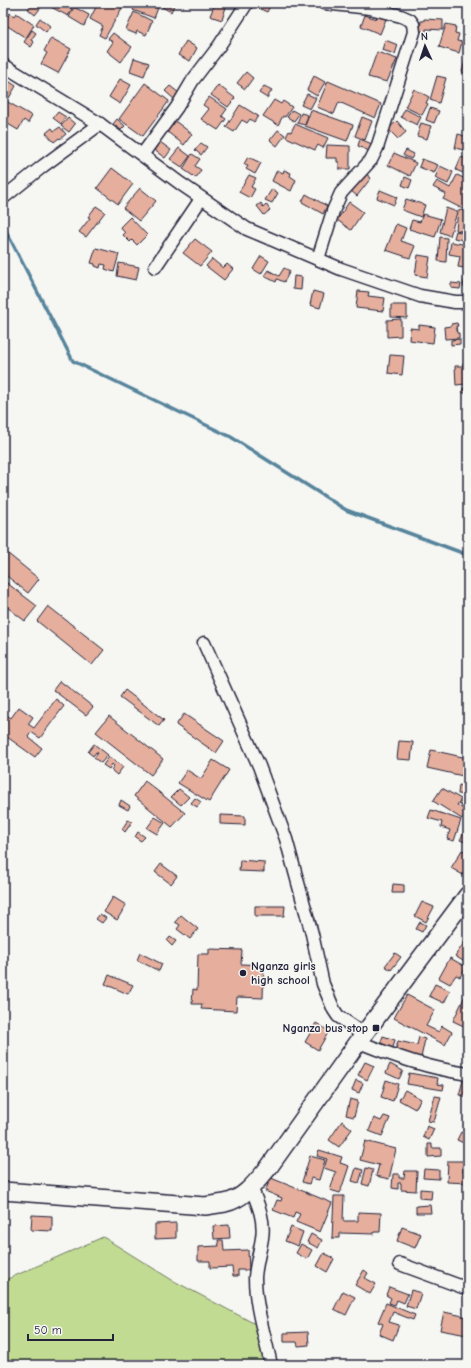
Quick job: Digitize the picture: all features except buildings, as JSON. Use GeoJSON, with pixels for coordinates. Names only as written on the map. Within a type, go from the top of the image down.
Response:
{"type":"FeatureCollection","features":[{"type":"Feature","properties":{"kind":"main road"},"geometry":{"type":"LineString","coordinates":[[3,1191],[205,1206],[226,1203],[238,1197],[251,1187],[269,1168],[361,1038],[468,895]]}},
{"type":"Feature","properties":{"kind":"street"},"geometry":{"type":"LineString","coordinates":[[142,154],[177,107],[193,80],[247,3]]}},
{"type":"Feature","properties":{"kind":"street"},"geometry":{"type":"LineString","coordinates":[[318,259],[333,211],[341,193],[371,160],[377,148],[414,32],[413,24],[410,20],[401,16],[370,8],[324,3]]}},
{"type":"Feature","properties":{"kind":"street"},"geometry":{"type":"LineString","coordinates":[[3,65],[100,124],[201,199],[247,229],[341,269],[420,296],[456,302],[468,302]]}},
{"type":"Feature","properties":{"kind":"street"},"geometry":{"type":"LineString","coordinates":[[3,198],[100,124]]}},
{"type":"Feature","properties":{"kind":"street"},"geometry":{"type":"LineString","coordinates":[[155,267],[201,199]]}},
{"type":"Feature","properties":{"kind":"street"},"geometry":{"type":"LineString","coordinates":[[204,643],[258,766],[286,839],[310,927],[323,984],[334,1010],[338,1016],[361,1038],[409,1061],[468,1074]]}},
{"type":"Feature","properties":{"kind":"street"},"geometry":{"type":"LineString","coordinates":[[251,1187],[261,1212],[262,1227],[256,1270],[256,1300],[271,1365]]}},
{"type":"Feature","properties":{"kind":"street"},"geometry":{"type":"LineString","coordinates":[[400,1264],[468,1289]]}},
{"type":"Feature","properties":{"kind":"green space"},"geometry":{"type":"Polygon","coordinates":[[[103,1237],[172,1280],[259,1326],[270,1365],[3,1365],[3,1281],[103,1237]]]}},
{"type":"Feature","properties":{"kind":"waterway"},"geometry":{"type":"LineString","coordinates":[[3,225],[73,361],[231,437],[346,510],[468,555]]}},
{"type":"Feature","properties":{"kind":"place","name":"Nganza girls high school"},"geometry":{"type":"Point","coordinates":[243,973]}},
{"type":"Feature","properties":{"kind":"place","name":"Nganza bus stop"},"geometry":{"type":"Point","coordinates":[376,1028]}}]}
